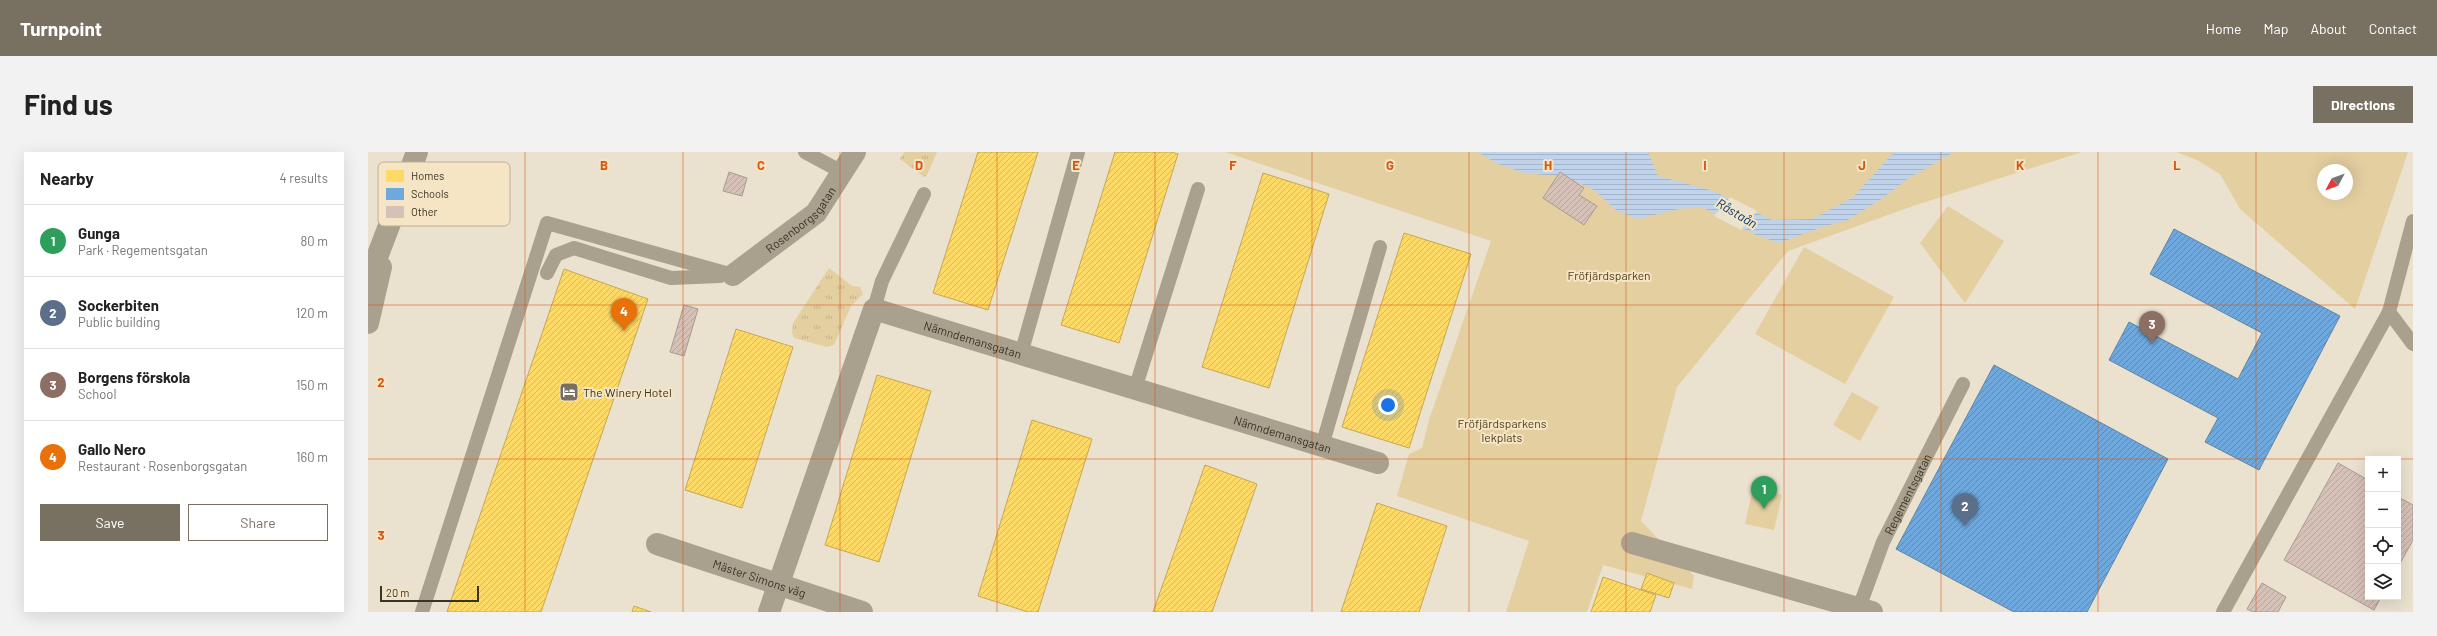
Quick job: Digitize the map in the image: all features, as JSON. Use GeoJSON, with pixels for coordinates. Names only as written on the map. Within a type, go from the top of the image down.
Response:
{"type":"FeatureCollection","features":[{"type":"Feature","properties":{"kind":"highway"},"geometry":{"type":"LineString","coordinates":[[413,162],[417,152]]}},
{"type":"Feature","properties":{"kind":"highway"},"geometry":{"type":"LineString","coordinates":[[368,281],[389,226]]}},
{"type":"Feature","properties":{"kind":"highway"},"geometry":{"type":"LineString","coordinates":[[368,323],[390,226]]}},
{"type":"Feature","properties":{"kind":"street","name":"Rosenborgsgatan"},"geometry":{"type":"LineString","coordinates":[[733,275],[816,213],[855,152]]}},
{"type":"Feature","properties":{"kind":"street","name":"Nämndemansgatan"},"geometry":{"type":"LineString","coordinates":[[874,309],[1378,463]]}},
{"type":"Feature","properties":{"kind":"street"},"geometry":{"type":"LineString","coordinates":[[770,612],[778,584],[874,309]]}},
{"type":"Feature","properties":{"kind":"street","name":"Regementsgatan"},"geometry":{"type":"LineString","coordinates":[[1632,543],[1866,610]]}},
{"type":"Feature","properties":{"kind":"street","name":"Mäster Simons väg"},"geometry":{"type":"LineString","coordinates":[[656,544],[862,612]]}},
{"type":"Feature","properties":{"kind":"lane"},"geometry":{"type":"LineString","coordinates":[[805,152],[842,172]]}},
{"type":"Feature","properties":{"kind":"lane"},"geometry":{"type":"LineString","coordinates":[[1021,354],[1078,152]]}},
{"type":"Feature","properties":{"kind":"lane"},"geometry":{"type":"LineString","coordinates":[[1135,389],[1198,189]]}},
{"type":"Feature","properties":{"kind":"lane"},"geometry":{"type":"LineString","coordinates":[[874,309],[882,281],[924,194]]}},
{"type":"Feature","properties":{"kind":"lane"},"geometry":{"type":"LineString","coordinates":[[2223,612],[2389,312],[2413,221]]}},
{"type":"Feature","properties":{"kind":"lane"},"geometry":{"type":"LineString","coordinates":[[422,612],[548,223],[733,275]]}},
{"type":"Feature","properties":{"kind":"lane"},"geometry":{"type":"LineString","coordinates":[[1322,446],[1380,246]]}},
{"type":"Feature","properties":{"kind":"lane"},"geometry":{"type":"LineString","coordinates":[[547,273],[556,255],[574,248],[671,278],[733,275]]}},
{"type":"Feature","properties":{"kind":"lane"},"geometry":{"type":"LineString","coordinates":[[2389,312],[2413,344]]}},
{"type":"Feature","properties":{"kind":"lane","name":"Regementsgatan"},"geometry":{"type":"LineString","coordinates":[[1866,610],[1883,542],[1964,384]]}},
{"type":"Feature","properties":{"kind":"green space"},"geometry":{"type":"Polygon","coordinates":[[[904,152],[937,152],[927,175],[924,177],[900,159],[904,152]]]}},
{"type":"Feature","properties":{"kind":"green space","name":"Fröfjärdsparken"},"geometry":{"type":"Polygon","coordinates":[[[1225,152],[2082,152],[1913,206],[1788,251],[1677,387],[1641,521],[1694,576],[1692,589],[1603,565],[1587,612],[1506,612],[1529,541],[1397,496],[1409,454],[1422,448],[1429,420],[1491,241],[1225,152]]]}},
{"type":"Feature","properties":{"kind":"green space"},"geometry":{"type":"Polygon","coordinates":[[[2176,152],[2408,152],[2355,309],[2240,209],[2220,174],[2197,160],[2176,152]]]}},
{"type":"Feature","properties":{"kind":"green space"},"geometry":{"type":"Polygon","coordinates":[[[1948,206],[2004,241],[1965,303],[1920,243],[1948,206]]]}},
{"type":"Feature","properties":{"kind":"green space"},"geometry":{"type":"Polygon","coordinates":[[[1804,247],[1894,297],[1845,384],[1755,334],[1804,247]]]}},
{"type":"Feature","properties":{"kind":"green space"},"geometry":{"type":"Polygon","coordinates":[[[829,268],[852,286],[860,287],[863,294],[851,306],[834,345],[827,347],[794,338],[792,333],[793,323],[829,268]]]}},
{"type":"Feature","properties":{"kind":"green space"},"geometry":{"type":"Polygon","coordinates":[[[1852,392],[1879,407],[1860,441],[1833,425],[1852,392]]]}},
{"type":"Feature","properties":{"kind":"green space"},"geometry":{"type":"Polygon","coordinates":[[[1753,488],[1782,495],[1774,530],[1745,524],[1753,488]]]}},
{"type":"Feature","properties":{"kind":"water","name":"Råstaån"},"geometry":{"type":"Polygon","coordinates":[[[1478,152],[1648,152],[1658,176],[1714,191],[1772,220],[1812,219],[1852,198],[1894,152],[1954,152],[1909,178],[1880,200],[1848,220],[1822,227],[1779,243],[1756,235],[1702,207],[1678,209],[1638,219],[1617,211],[1594,190],[1566,177],[1524,173],[1496,163],[1478,152]]]}},
{"type":"Feature","properties":{"kind":"pier"},"geometry":{"type":"Polygon","coordinates":[[[1730,197],[1757,211],[1741,230],[1714,216],[1730,197]]]}},
{"type":"Feature","properties":{"kind":"building: Homes"},"geometry":{"type":"Polygon","coordinates":[[[978,152],[1038,152],[988,310],[933,293],[978,152]]]}},
{"type":"Feature","properties":{"kind":"building: Homes"},"geometry":{"type":"Polygon","coordinates":[[[1115,152],[1171,152],[1178,154],[1119,343],[1061,325],[1115,152]]]}},
{"type":"Feature","properties":{"kind":"building: Homes"},"geometry":{"type":"Polygon","coordinates":[[[1263,173],[1329,194],[1269,388],[1202,367],[1263,173]]]}},
{"type":"Feature","properties":{"kind":"building: Homes"},"geometry":{"type":"Polygon","coordinates":[[[1404,233],[1471,254],[1409,448],[1342,427],[1404,233]]]}},
{"type":"Feature","properties":{"kind":"building: Homes","name":"The Winery Hotel"},"geometry":{"type":"Polygon","coordinates":[[[564,269],[648,299],[541,612],[447,612],[564,269]]]}},
{"type":"Feature","properties":{"kind":"building: Homes"},"geometry":{"type":"Polygon","coordinates":[[[736,329],[793,347],[742,508],[685,490],[736,329]]]}},
{"type":"Feature","properties":{"kind":"building: Homes"},"geometry":{"type":"Polygon","coordinates":[[[877,375],[931,391],[879,562],[825,545],[877,375]]]}},
{"type":"Feature","properties":{"kind":"building: Homes"},"geometry":{"type":"Polygon","coordinates":[[[1032,420],[1092,439],[1038,612],[1028,612],[978,596],[1032,420]]]}},
{"type":"Feature","properties":{"kind":"building: Homes"},"geometry":{"type":"Polygon","coordinates":[[[1205,465],[1257,484],[1212,612],[1153,612],[1205,465]]]}},
{"type":"Feature","properties":{"kind":"building: Homes"},"geometry":{"type":"Polygon","coordinates":[[[1377,503],[1447,526],[1419,612],[1341,612],[1377,503]]]}},
{"type":"Feature","properties":{"kind":"building: Homes"},"geometry":{"type":"Polygon","coordinates":[[[1647,573],[1674,583],[1669,598],[1641,589],[1647,573]]]}},
{"type":"Feature","properties":{"kind":"building: Homes"},"geometry":{"type":"Polygon","coordinates":[[[1603,577],[1656,595],[1650,612],[1591,612],[1603,577]]]}},
{"type":"Feature","properties":{"kind":"building: Homes"},"geometry":{"type":"Polygon","coordinates":[[[634,606],[651,612],[632,612],[634,606]]]}},
{"type":"Feature","properties":{"kind":"building: Schools"},"geometry":{"type":"Polygon","coordinates":[[[2174,229],[2340,316],[2259,470],[2205,442],[2218,418],[2109,360],[2129,322],[2238,379],[2262,333],[2150,274],[2174,229]]]}},
{"type":"Feature","properties":{"kind":"building: Schools"},"geometry":{"type":"Polygon","coordinates":[[[1994,365],[2168,459],[2087,612],[2014,612],[1896,549],[1994,365]]]}},
{"type":"Feature","properties":{"kind":"building: Other"},"geometry":{"type":"Polygon","coordinates":[[[729,172],[747,178],[742,196],[723,191],[729,172]]]}},
{"type":"Feature","properties":{"kind":"building: Other"},"geometry":{"type":"Polygon","coordinates":[[[1560,172],[1584,188],[1579,195],[1597,206],[1584,225],[1543,198],[1560,172]]]}},
{"type":"Feature","properties":{"kind":"building: Other"},"geometry":{"type":"Polygon","coordinates":[[[684,305],[698,309],[684,356],[670,352],[684,305]]]}},
{"type":"Feature","properties":{"kind":"building: Other"},"geometry":{"type":"Polygon","coordinates":[[[2338,463],[2365,478],[2365,600],[2379,600],[2374,610],[2284,560],[2338,463]]]}},
{"type":"Feature","properties":{"kind":"building: Other"},"geometry":{"type":"Polygon","coordinates":[[[2401,499],[2413,505],[2413,540],[2401,562],[2401,499]]]}},
{"type":"Feature","properties":{"kind":"building: Other"},"geometry":{"type":"Polygon","coordinates":[[[2262,583],[2286,597],[2278,612],[2253,612],[2247,609],[2262,583]]]}},
{"type":"Feature","properties":{"kind":"place","name":"Gallo Nero"},"geometry":{"type":"Point","coordinates":[624,331]}},
{"type":"Feature","properties":{"kind":"place","name":"Borgens förskola"},"geometry":{"type":"Point","coordinates":[2152,344]}},
{"type":"Feature","properties":{"kind":"place","name":"The Winery Hotel"},"geometry":{"type":"Point","coordinates":[569,392]}},
{"type":"Feature","properties":{"kind":"place","name":"Gunga"},"geometry":{"type":"Point","coordinates":[1764,509]}},
{"type":"Feature","properties":{"kind":"place","name":"Sockerbiten"},"geometry":{"type":"Point","coordinates":[1965,526]}},
{"type":"Feature","properties":{"kind":"park label","name":"Fröfjärdsparkens lekplats"},"geometry":{"type":"Point","coordinates":[1502,430]}}]}
